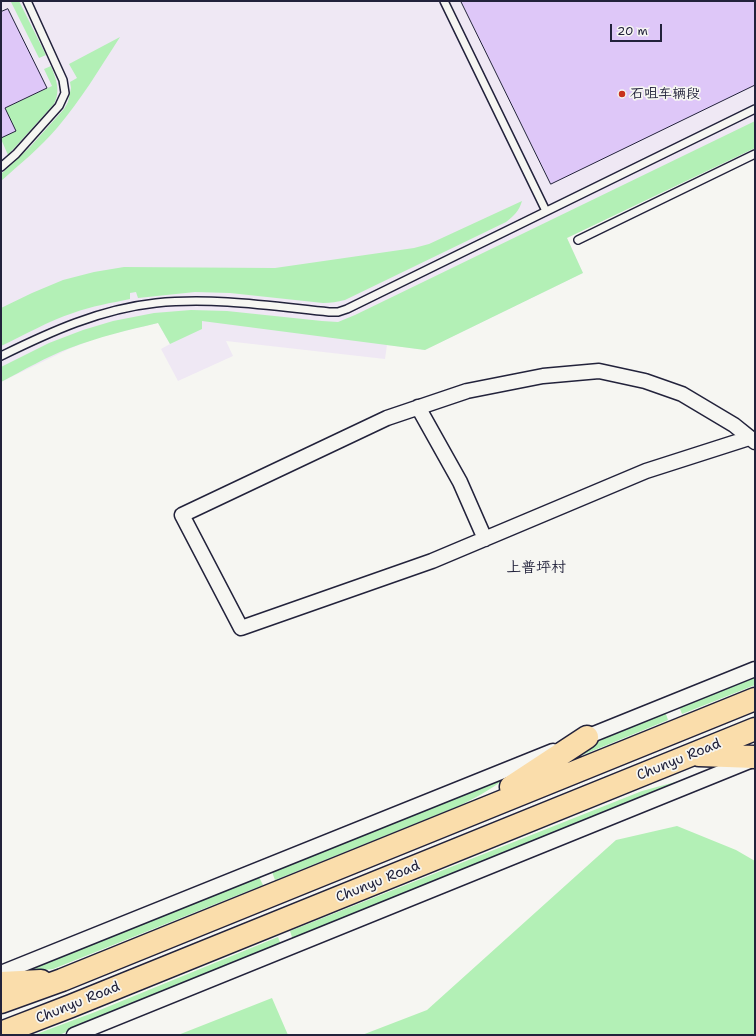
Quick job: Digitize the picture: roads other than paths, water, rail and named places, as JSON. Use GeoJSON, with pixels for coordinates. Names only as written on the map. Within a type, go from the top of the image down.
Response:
{"type":"FeatureCollection","features":[{"type":"Feature","properties":{"kind":"main road","name":"Chunyu Road"},"geometry":{"type":"LineString","coordinates":[[1,1002],[62,980],[755,699]]}},
{"type":"Feature","properties":{"kind":"main road","name":"Chunyu Road"},"geometry":{"type":"LineString","coordinates":[[1,1033],[755,729]]}},
{"type":"Feature","properties":{"kind":"main road"},"geometry":{"type":"LineString","coordinates":[[472,814],[587,737]]}},
{"type":"Feature","properties":{"kind":"main road"},"geometry":{"type":"LineString","coordinates":[[690,755],[755,758]]}},
{"type":"Feature","properties":{"kind":"main road"},"geometry":{"type":"LineString","coordinates":[[1,983],[62,980]]}},
{"type":"Feature","properties":{"kind":"street"},"geometry":{"type":"LineString","coordinates":[[599,371],[645,381],[682,394],[734,425],[752,440],[646,471],[432,561],[242,628],[182,515],[387,418],[467,391],[535,378],[599,371]]}},
{"type":"Feature","properties":{"kind":"street"},"geometry":{"type":"LineString","coordinates":[[418,407],[460,482],[485,539]]}},
{"type":"Feature","properties":{"kind":"street"},"geometry":{"type":"LineString","coordinates":[[1,973],[755,668]]}},
{"type":"Feature","properties":{"kind":"street"},"geometry":{"type":"LineString","coordinates":[[74,1035],[755,758]]}},
{"type":"Feature","properties":{"kind":"lane"},"geometry":{"type":"LineString","coordinates":[[1,167],[19,150],[59,106],[65,93],[63,80],[27,1]]}},
{"type":"Feature","properties":{"kind":"lane"},"geometry":{"type":"LineString","coordinates":[[444,1],[546,211]]}},
{"type":"Feature","properties":{"kind":"lane"},"geometry":{"type":"LineString","coordinates":[[1,356],[40,337],[84,320],[155,303],[200,301],[232,302],[338,312],[347,309],[755,108]]}},
{"type":"Feature","properties":{"kind":"lane"},"geometry":{"type":"LineString","coordinates":[[578,240],[755,154]]}},
{"type":"Feature","properties":{"kind":"place","name":"石咀车辆段"},"geometry":{"type":"Point","coordinates":[622,94]}},
{"type":"Feature","properties":{"kind":"district","name":"上普坪村"},"geometry":{"type":"Point","coordinates":[536,568]}}]}
